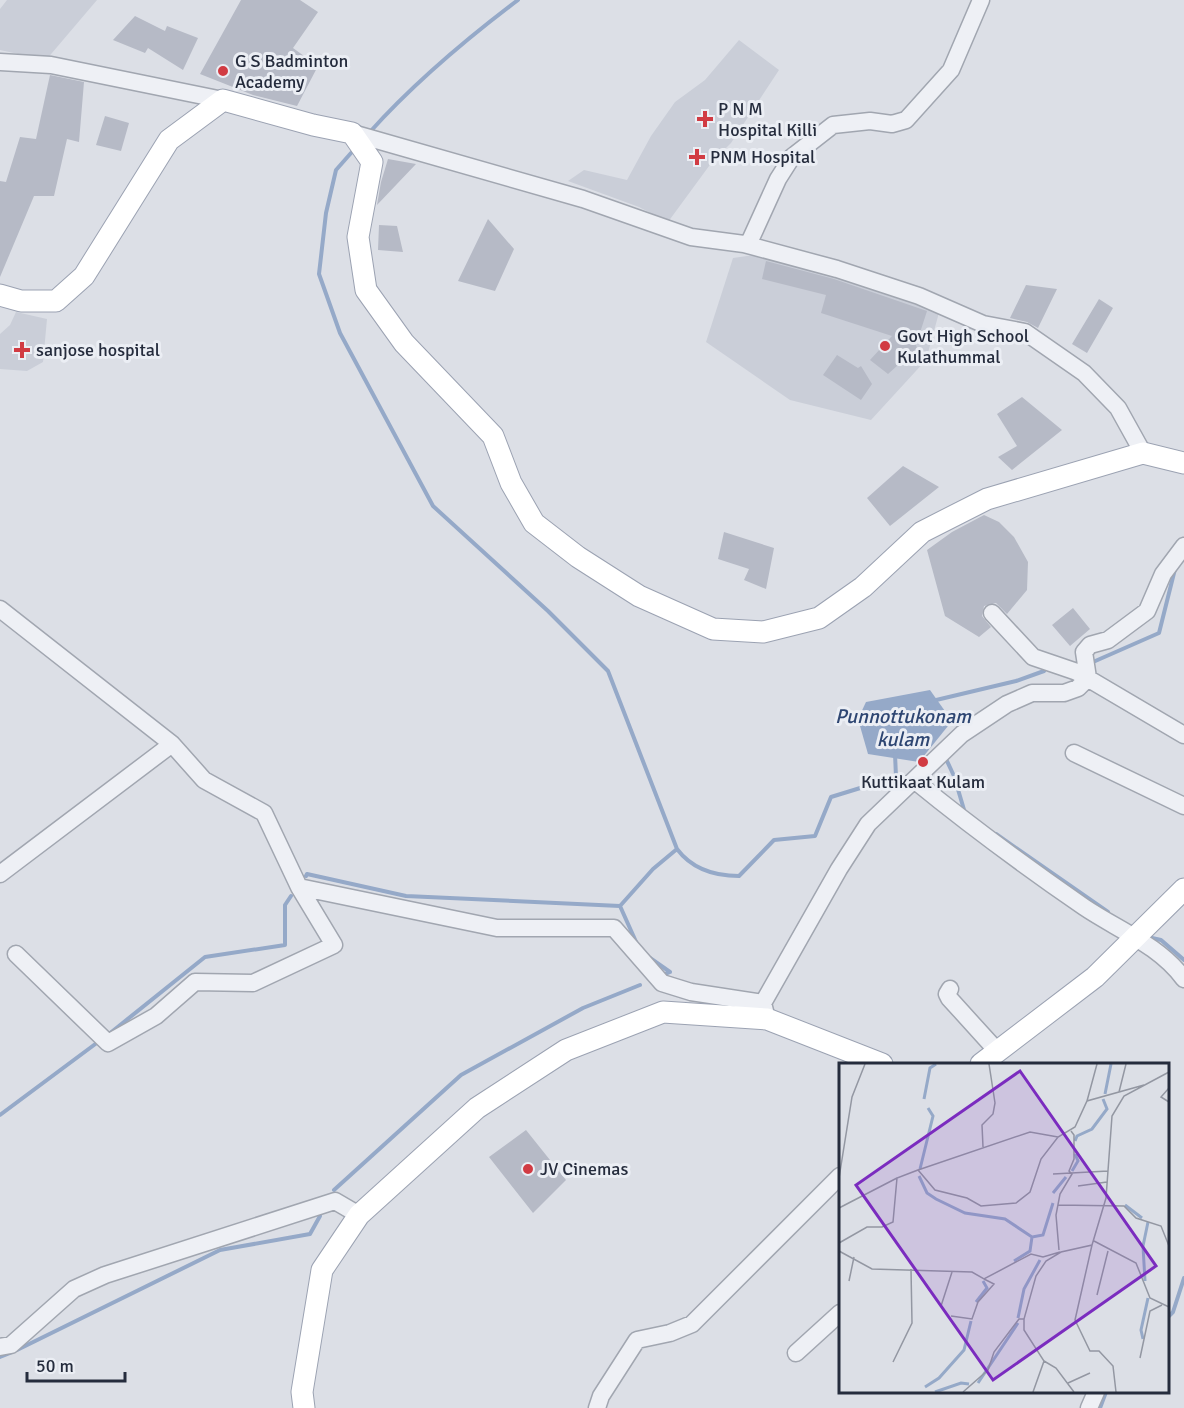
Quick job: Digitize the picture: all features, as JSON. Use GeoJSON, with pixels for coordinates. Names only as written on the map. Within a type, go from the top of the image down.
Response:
{"type":"FeatureCollection","features":[{"type":"Feature","properties":{"kind":"main road"},"geometry":{"type":"LineString","coordinates":[[0,296],[21,302],[56,301],[84,276],[169,140],[223,100],[313,125],[352,133],[372,162],[358,237],[366,290],[405,343],[493,436],[511,483],[534,523],[578,557],[639,596],[713,629],[763,632],[819,618],[863,587],[922,532],[987,499],[1143,453],[1184,463]]}},
{"type":"Feature","properties":{"kind":"main road"},"geometry":{"type":"LineString","coordinates":[[989,1058],[1095,977],[1184,889]]}},
{"type":"Feature","properties":{"kind":"main road"},"geometry":{"type":"LineString","coordinates":[[304,1408],[302,1392],[322,1270],[359,1215],[477,1108],[566,1050],[663,1012],[765,1011],[878,1063]]}},
{"type":"Feature","properties":{"kind":"street"},"geometry":{"type":"LineString","coordinates":[[748,245],[778,179],[792,157],[833,124],[870,121],[892,124],[906,120],[951,69],[981,0]]}},
{"type":"Feature","properties":{"kind":"street"},"geometry":{"type":"LineString","coordinates":[[0,62],[51,65],[223,100]]}},
{"type":"Feature","properties":{"kind":"street"},"geometry":{"type":"LineString","coordinates":[[352,133],[583,199],[691,237],[748,245],[837,269],[909,292],[983,324],[1025,332],[1084,373],[1118,408],[1143,453]]}},
{"type":"Feature","properties":{"kind":"street"},"geometry":{"type":"LineString","coordinates":[[1088,678],[1084,652],[1090,645],[1108,640],[1147,611],[1164,574],[1184,546]]}},
{"type":"Feature","properties":{"kind":"street"},"geometry":{"type":"LineString","coordinates":[[0,609],[172,744],[204,780],[264,813],[299,887],[334,945],[253,983],[195,982],[156,1016],[102,1037],[16,954]]}},
{"type":"Feature","properties":{"kind":"street"},"geometry":{"type":"LineString","coordinates":[[992,613],[1033,657],[1088,678],[1184,735]]}},
{"type":"Feature","properties":{"kind":"street"},"geometry":{"type":"LineString","coordinates":[[299,887],[497,928],[614,928],[662,983],[765,1011],[839,869],[868,824],[962,734],[1007,704],[1032,693],[1064,693],[1078,688],[1088,678]]}},
{"type":"Feature","properties":{"kind":"street"},"geometry":{"type":"LineString","coordinates":[[0,874],[172,744]]}},
{"type":"Feature","properties":{"kind":"street"},"geometry":{"type":"LineString","coordinates":[[1074,753],[1184,806]]}},
{"type":"Feature","properties":{"kind":"street"},"geometry":{"type":"LineString","coordinates":[[914,780],[967,823],[1085,908],[1161,954],[1184,979]]}},
{"type":"Feature","properties":{"kind":"street"},"geometry":{"type":"LineString","coordinates":[[950,989],[947,994],[949,998],[989,1058]]}},
{"type":"Feature","properties":{"kind":"street"},"geometry":{"type":"LineString","coordinates":[[597,1408],[601,1396],[637,1340],[670,1333],[693,1324],[839,1177]]}},
{"type":"Feature","properties":{"kind":"street"},"geometry":{"type":"LineString","coordinates":[[0,1347],[11,1345],[74,1289],[105,1275],[335,1201],[359,1215]]}},
{"type":"Feature","properties":{"kind":"street"},"geometry":{"type":"LineString","coordinates":[[796,1353],[839,1314]]}},
{"type":"Feature","properties":{"kind":"street"},"geometry":{"type":"LineString","coordinates":[[1089,1408],[1096,1393]]}},
{"type":"Feature","properties":{"kind":"shaded area"},"geometry":{"type":"Polygon","coordinates":[[[7,0],[97,0],[46,60],[0,50],[0,9],[7,0]]]}},
{"type":"Feature","properties":{"kind":"shaded area","name":"P N M Hospital Killi"},"geometry":{"type":"Polygon","coordinates":[[[739,40],[779,70],[731,143],[712,162],[668,222],[639,207],[568,181],[584,170],[627,180],[651,136],[675,102],[705,80],[739,40]]]}},
{"type":"Feature","properties":{"kind":"shaded area"},"geometry":{"type":"Polygon","coordinates":[[[761,254],[940,309],[926,360],[871,420],[790,400],[706,342],[733,258],[761,254]]]}},
{"type":"Feature","properties":{"kind":"shaded area","name":"sanjose hospital"},"geometry":{"type":"Polygon","coordinates":[[[16,312],[47,319],[43,362],[27,371],[0,369],[0,334],[10,325],[16,312]]]}},
{"type":"Feature","properties":{"kind":"water","name":"Punnottukonam kulam"},"geometry":{"type":"Polygon","coordinates":[[[930,690],[952,721],[919,762],[868,754],[858,719],[866,702],[930,690]]]}},
{"type":"Feature","properties":{"kind":"building"},"geometry":{"type":"Polygon","coordinates":[[[241,0],[300,0],[318,12],[293,48],[318,66],[297,106],[253,95],[200,74],[241,0]]]}},
{"type":"Feature","properties":{"kind":"building"},"geometry":{"type":"Polygon","coordinates":[[[135,16],[165,31],[167,26],[198,38],[183,70],[148,48],[145,53],[113,40],[135,16]]]}},
{"type":"Feature","properties":{"kind":"building"},"geometry":{"type":"Polygon","coordinates":[[[50,75],[84,82],[79,142],[67,139],[54,196],[34,196],[0,277],[0,181],[6,182],[20,137],[36,139],[50,75]]]}},
{"type":"Feature","properties":{"kind":"building"},"geometry":{"type":"Polygon","coordinates":[[[105,116],[129,123],[121,151],[96,145],[105,116]]]}},
{"type":"Feature","properties":{"kind":"building"},"geometry":{"type":"Polygon","coordinates":[[[388,159],[416,164],[377,205],[381,182],[388,159]]]}},
{"type":"Feature","properties":{"kind":"building"},"geometry":{"type":"Polygon","coordinates":[[[488,219],[514,249],[495,291],[458,281],[488,219]]]}},
{"type":"Feature","properties":{"kind":"building"},"geometry":{"type":"Polygon","coordinates":[[[379,225],[397,226],[403,252],[378,250],[379,225]]]}},
{"type":"Feature","properties":{"kind":"building"},"geometry":{"type":"Polygon","coordinates":[[[766,261],[834,279],[927,311],[917,348],[888,374],[870,360],[892,336],[821,313],[826,295],[762,279],[766,261]]]}},
{"type":"Feature","properties":{"kind":"building"},"geometry":{"type":"Polygon","coordinates":[[[1026,285],[1057,289],[1038,328],[1027,322],[1010,318],[1026,285]]]}},
{"type":"Feature","properties":{"kind":"building"},"geometry":{"type":"Polygon","coordinates":[[[1099,299],[1113,308],[1087,353],[1072,344],[1099,299]]]}},
{"type":"Feature","properties":{"kind":"building"},"geometry":{"type":"Polygon","coordinates":[[[837,355],[858,368],[861,366],[872,384],[861,400],[823,375],[837,355]]]}},
{"type":"Feature","properties":{"kind":"building"},"geometry":{"type":"Polygon","coordinates":[[[1022,397],[1062,430],[1012,470],[998,457],[1017,446],[997,414],[1022,397]]]}},
{"type":"Feature","properties":{"kind":"building"},"geometry":{"type":"Polygon","coordinates":[[[903,466],[939,487],[890,526],[867,498],[903,466]]]}},
{"type":"Feature","properties":{"kind":"building"},"geometry":{"type":"Polygon","coordinates":[[[984,515],[999,522],[1014,537],[1028,562],[1027,590],[1007,614],[996,603],[984,606],[982,616],[991,627],[979,637],[945,616],[927,550],[952,532],[984,515]]]}},
{"type":"Feature","properties":{"kind":"building"},"geometry":{"type":"Polygon","coordinates":[[[724,532],[774,548],[766,589],[744,580],[749,569],[718,559],[724,532]]]}},
{"type":"Feature","properties":{"kind":"building"},"geometry":{"type":"Polygon","coordinates":[[[1073,608],[1090,629],[1070,646],[1052,625],[1073,608]]]}},
{"type":"Feature","properties":{"kind":"building","name":"JV Cinemas"},"geometry":{"type":"Polygon","coordinates":[[[526,1130],[566,1180],[533,1213],[489,1157],[526,1130]]]}},
{"type":"Feature","properties":{"kind":"waterway"},"geometry":{"type":"LineString","coordinates":[[369,133],[440,63],[518,0]]}},
{"type":"Feature","properties":{"kind":"waterway"},"geometry":{"type":"LineString","coordinates":[[351,153],[336,170],[326,213],[319,274],[340,333],[433,506],[548,611],[608,671],[677,849]]}},
{"type":"Feature","properties":{"kind":"waterway"},"geometry":{"type":"LineString","coordinates":[[1093,662],[1159,633],[1175,569]]}},
{"type":"Feature","properties":{"kind":"waterway"},"geometry":{"type":"LineString","coordinates":[[932,701],[1016,681],[1044,671]]}},
{"type":"Feature","properties":{"kind":"waterway"},"geometry":{"type":"LineString","coordinates":[[306,876],[307,874],[406,896],[620,906],[653,869],[677,849],[690,862],[704,870],[721,875],[739,876],[774,840],[815,836],[831,797],[896,777],[895,754]]}},
{"type":"Feature","properties":{"kind":"waterway"},"geometry":{"type":"LineString","coordinates":[[947,761],[965,813]]}},
{"type":"Feature","properties":{"kind":"waterway"},"geometry":{"type":"LineString","coordinates":[[996,834],[1108,912]]}},
{"type":"Feature","properties":{"kind":"waterway"},"geometry":{"type":"LineString","coordinates":[[109,1034],[205,957],[285,945],[285,905],[291,896]]}},
{"type":"Feature","properties":{"kind":"waterway"},"geometry":{"type":"LineString","coordinates":[[620,906],[637,944]]}},
{"type":"Feature","properties":{"kind":"waterway"},"geometry":{"type":"LineString","coordinates":[[1152,938],[1161,940],[1184,960]]}},
{"type":"Feature","properties":{"kind":"waterway"},"geometry":{"type":"LineString","coordinates":[[650,958],[670,972],[663,975]]}},
{"type":"Feature","properties":{"kind":"waterway"},"geometry":{"type":"LineString","coordinates":[[334,1190],[461,1075],[583,1008],[640,985]]}},
{"type":"Feature","properties":{"kind":"waterway"},"geometry":{"type":"LineString","coordinates":[[0,1115],[98,1042]]}},
{"type":"Feature","properties":{"kind":"waterway"},"geometry":{"type":"LineString","coordinates":[[17,1350],[220,1250],[310,1234],[320,1216]]}},
{"type":"Feature","properties":{"kind":"waterway"},"geometry":{"type":"LineString","coordinates":[[1169,1316],[1173,1312],[1184,1278]]}},
{"type":"Feature","properties":{"kind":"waterway"},"geometry":{"type":"LineString","coordinates":[[0,1357],[10,1353]]}},
{"type":"Feature","properties":{"kind":"waterway"},"geometry":{"type":"LineString","coordinates":[[1100,1408],[1106,1393]]}},
{"type":"Feature","properties":{"kind":"place","name":"G S Badminton Academy"},"geometry":{"type":"Point","coordinates":[223,71]}},
{"type":"Feature","properties":{"kind":"place","name":"P N M Hospital Killi"},"geometry":{"type":"Point","coordinates":[705,119]}},
{"type":"Feature","properties":{"kind":"place","name":"PNM Hospital"},"geometry":{"type":"Point","coordinates":[697,157]}},
{"type":"Feature","properties":{"kind":"place","name":"Govt High School Kulathummal"},"geometry":{"type":"Point","coordinates":[885,346]}},
{"type":"Feature","properties":{"kind":"place","name":"sanjose hospital"},"geometry":{"type":"Point","coordinates":[22,350]}},
{"type":"Feature","properties":{"kind":"place","name":"Kuttikaat Kulam"},"geometry":{"type":"Point","coordinates":[923,762]}},
{"type":"Feature","properties":{"kind":"place","name":"JV Cinemas"},"geometry":{"type":"Point","coordinates":[528,1169]}}]}
